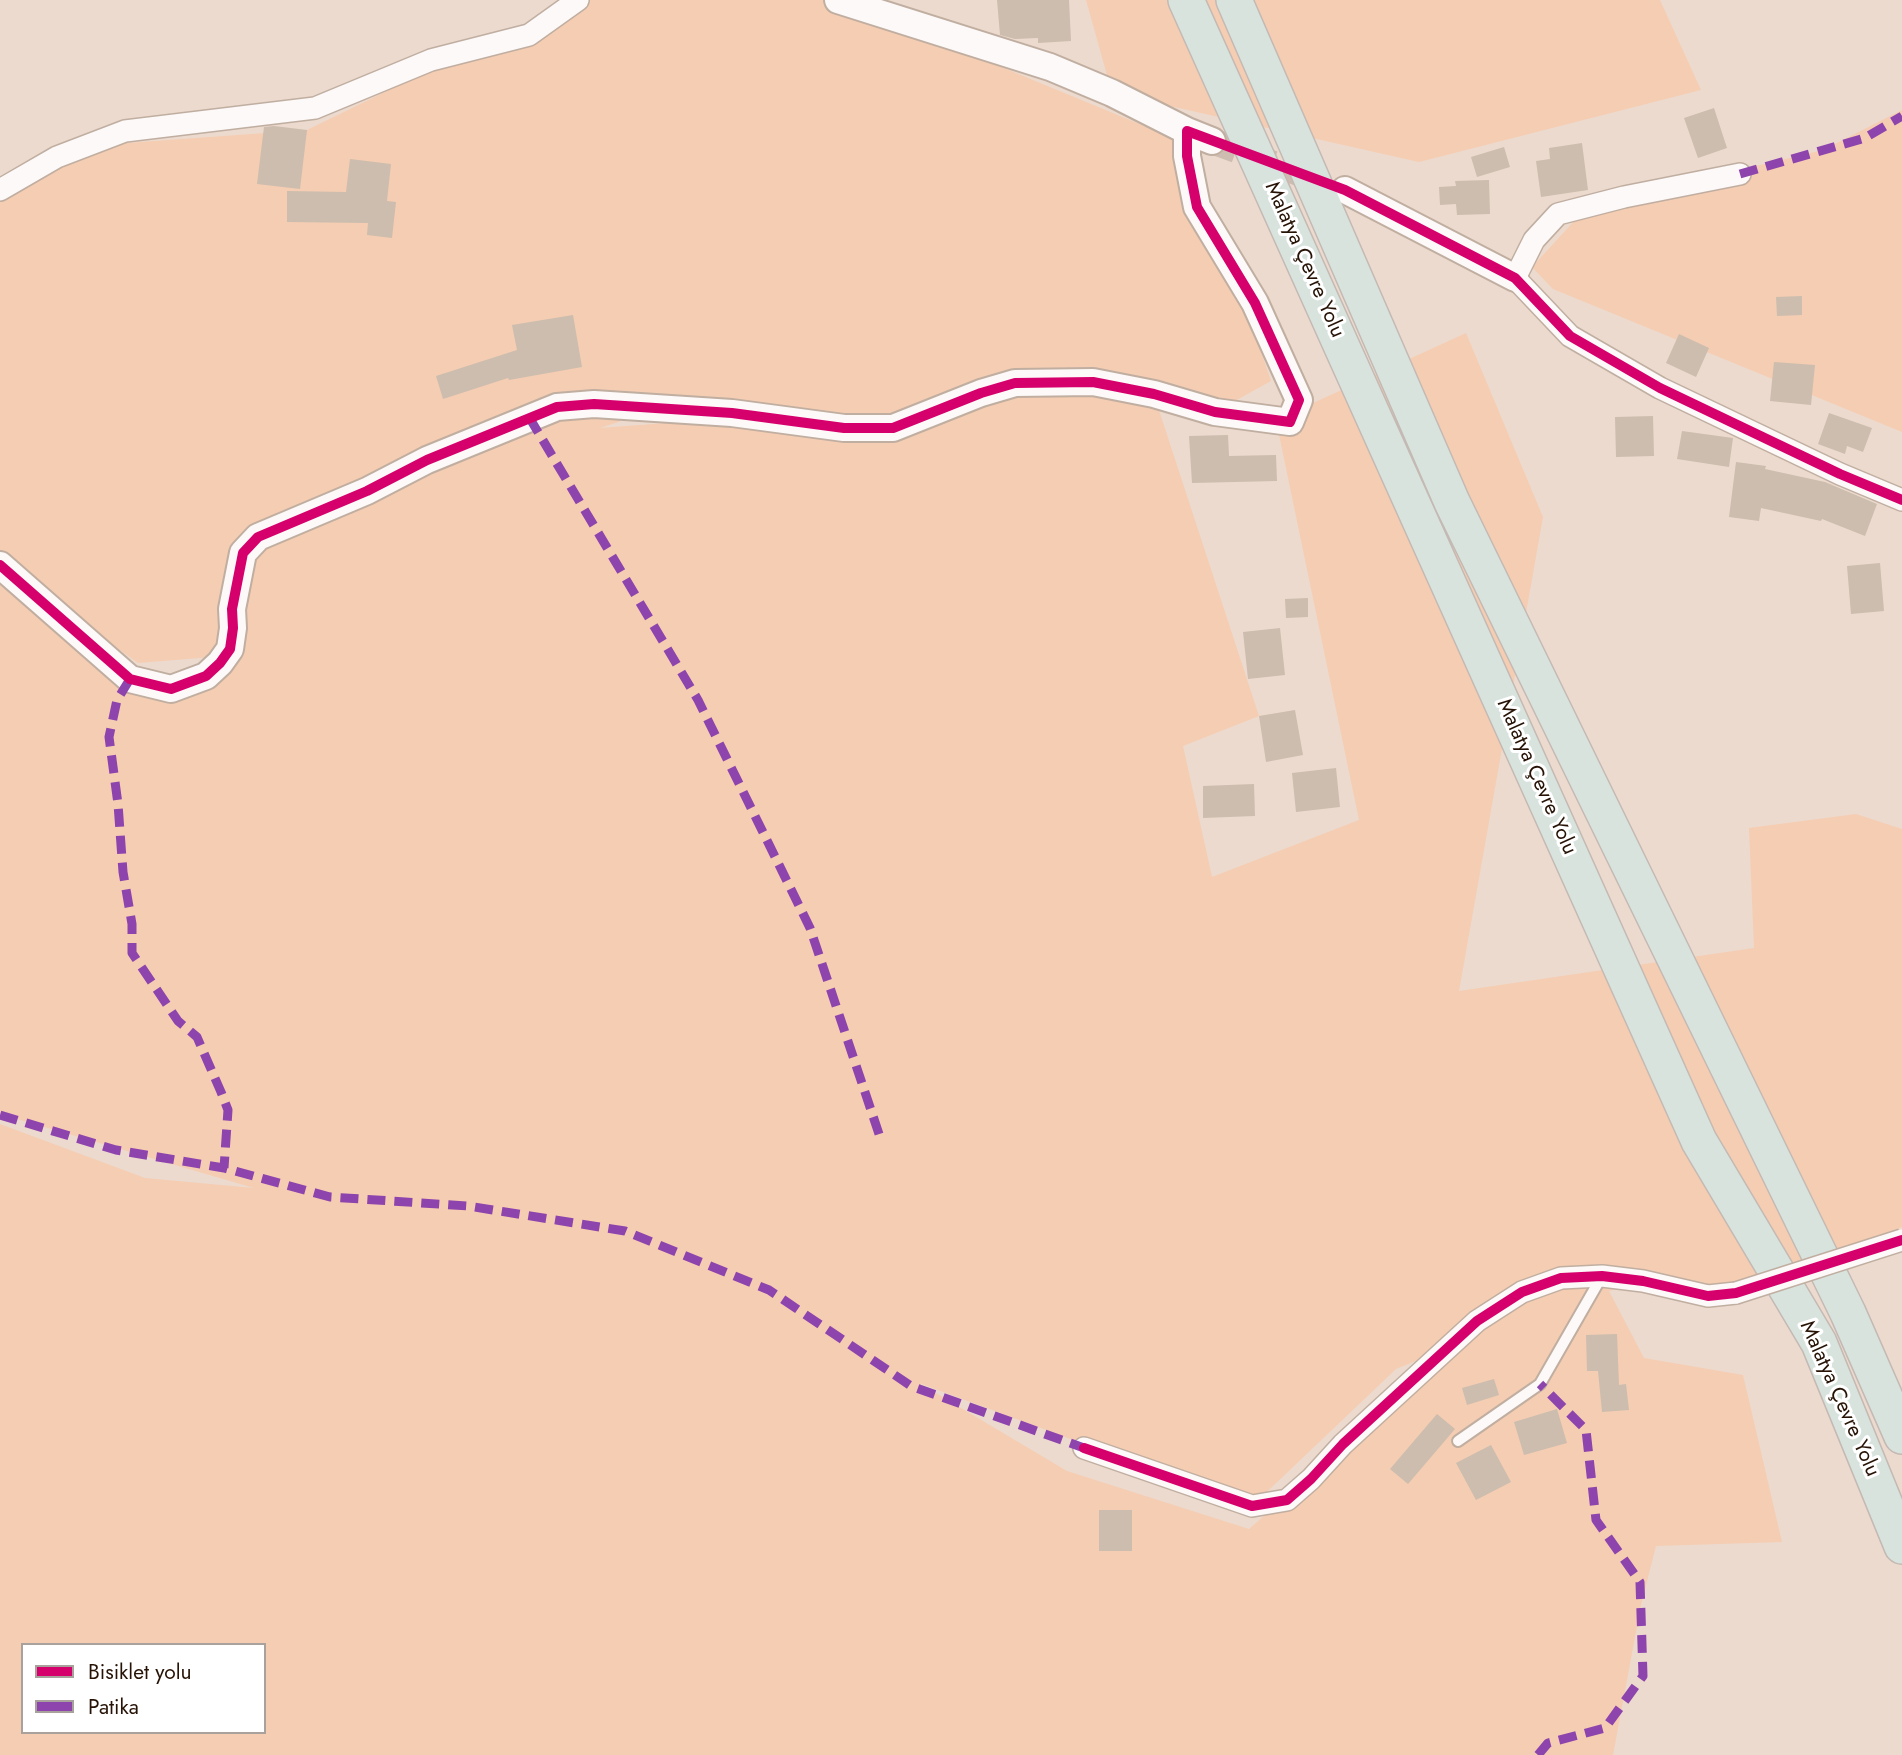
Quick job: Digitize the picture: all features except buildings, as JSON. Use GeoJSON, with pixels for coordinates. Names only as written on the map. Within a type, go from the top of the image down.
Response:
{"type":"FeatureCollection","features":[{"type":"Feature","properties":{"kind":"highway","name":"Malatya Çevre Yolu"},"geometry":{"type":"LineString","coordinates":[[1186,0],[1699,1141],[1819,1343],[1902,1546]]}},
{"type":"Feature","properties":{"kind":"highway","name":"Malatya Çevre Yolu"},"geometry":{"type":"LineString","coordinates":[[1234,0],[1452,502],[1848,1313],[1902,1436]]}},
{"type":"Feature","properties":{"kind":"street"},"geometry":{"type":"LineString","coordinates":[[0,190],[57,157],[125,131],[315,108],[431,60],[529,35],[578,0]]}},
{"type":"Feature","properties":{"kind":"street"},"geometry":{"type":"LineString","coordinates":[[838,0],[1050,67],[1112,93],[1212,141]]}},
{"type":"Feature","properties":{"kind":"street"},"geometry":{"type":"LineString","coordinates":[[0,565],[66,620],[130,679],[171,689],[206,676],[230,649],[232,609],[243,553],[258,537],[367,491],[426,460],[557,407],[594,404],[732,412],[844,428],[893,428],[981,393],[1015,383],[1093,382],[1154,394],[1215,412],[1290,422],[1299,400],[1255,303],[1197,207],[1187,156],[1187,131]]}},
{"type":"Feature","properties":{"kind":"street"},"geometry":{"type":"LineString","coordinates":[[1515,278],[1534,240],[1558,214],[1624,197],[1740,174]]}},
{"type":"Feature","properties":{"kind":"street"},"geometry":{"type":"LineString","coordinates":[[1345,190],[1515,278],[1570,336],[1660,388],[1840,474],[1902,500]]}},
{"type":"Feature","properties":{"kind":"street"},"geometry":{"type":"LineString","coordinates":[[1084,1448],[1252,1506],[1287,1500],[1311,1479],[1343,1444],[1477,1321],[1522,1292],[1562,1278],[1602,1276],[1643,1281],[1708,1296],[1736,1293],[1902,1240]]}},
{"type":"Feature","properties":{"kind":"lane"},"geometry":{"type":"LineString","coordinates":[[1458,1441],[1540,1384],[1602,1276]]}},
{"type":"Feature","properties":{"kind":"shaded area"},"geometry":{"type":"Polygon","coordinates":[[[572,0],[839,0],[1171,137],[1193,224],[1251,322],[1271,381],[1215,412],[1155,398],[1259,716],[1183,746],[1212,877],[1359,820],[1276,420],[1466,333],[1543,517],[1459,991],[1754,948],[1749,828],[1856,814],[1902,829],[1902,1227],[1736,1293],[1644,1281],[1609,1291],[1644,1358],[1743,1375],[1782,1542],[1656,1546],[1641,1605],[1613,1755],[0,1755],[0,1124],[145,1178],[254,1188],[0,1114],[0,565],[130,679],[206,675],[212,657],[138,663],[0,564],[0,191],[85,146],[307,130],[477,47],[566,10],[572,0]],[[676,403],[600,428],[774,415],[676,403]],[[1461,1343],[1396,1369],[1252,1506],[919,1383],[1067,1471],[1249,1529],[1461,1343]]]}},
{"type":"Feature","properties":{"kind":"shaded area"},"geometry":{"type":"Polygon","coordinates":[[[1086,0],[1660,0],[1701,90],[1419,162],[1112,93],[1086,0]]]}},
{"type":"Feature","properties":{"kind":"shaded area"},"geometry":{"type":"Polygon","coordinates":[[[1902,110],[1902,432],[1553,289],[1532,267],[1588,206],[1823,150],[1902,110]]]}},
{"type":"Feature","properties":{"kind":"tunnel"},"geometry":{"type":"LineString","coordinates":[[1212,141],[1320,181]]}},
{"type":"Feature","properties":{"kind":"marked path"},"geometry":{"type":"LineString","coordinates":[[1740,174],[1865,138],[1902,116]]}},
{"type":"Feature","properties":{"kind":"marked path"},"geometry":{"type":"LineString","coordinates":[[529,417],[698,700],[810,928],[881,1140]]}},
{"type":"Feature","properties":{"kind":"marked path"},"geometry":{"type":"LineString","coordinates":[[130,679],[117,700],[109,737],[123,872],[132,924],[132,953],[178,1021],[197,1037],[221,1092],[228,1110],[224,1168]]}},
{"type":"Feature","properties":{"kind":"marked path"},"geometry":{"type":"LineString","coordinates":[[0,1115],[116,1150],[224,1168],[330,1197],[468,1206],[625,1231],[769,1290],[911,1386],[1084,1448]]}},
{"type":"Feature","properties":{"kind":"marked path"},"geometry":{"type":"LineString","coordinates":[[1538,1755],[1548,1743],[1605,1728],[1643,1676],[1640,1582],[1596,1520],[1586,1430],[1540,1384]]}},
{"type":"Feature","properties":{"kind":"cycle path"},"geometry":{"type":"LineString","coordinates":[[0,565],[130,679],[171,689],[206,676],[230,649],[232,609],[243,553],[258,537],[367,491],[427,460],[557,407],[594,404],[732,413],[844,428],[893,428],[981,393],[1015,383],[1093,382],[1154,394],[1215,412],[1290,422],[1299,400],[1255,303],[1197,207],[1187,156],[1187,131],[1345,190],[1515,278],[1570,336],[1660,388],[1840,474],[1902,500]]}},
{"type":"Feature","properties":{"kind":"cycle path"},"geometry":{"type":"LineString","coordinates":[[1084,1448],[1252,1506],[1287,1500],[1311,1479],[1343,1444],[1477,1321],[1522,1292],[1561,1278],[1602,1276],[1643,1281],[1708,1296],[1736,1293],[1902,1240]]}}]}
